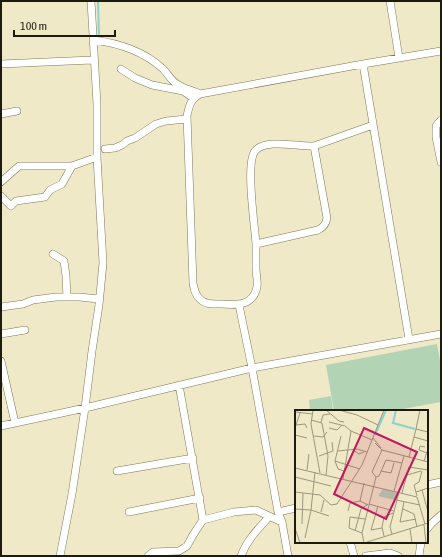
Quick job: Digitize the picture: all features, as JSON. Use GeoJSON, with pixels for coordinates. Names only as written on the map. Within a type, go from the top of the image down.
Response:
{"type":"FeatureCollection","features":[{"type":"Feature","properties":{"kind":"street"},"geometry":{"type":"LineString","coordinates":[[60,556],[72,494],[85,408],[103,263],[97,157],[98,104],[91,1]]}},
{"type":"Feature","properties":{"kind":"street"},"geometry":{"type":"LineString","coordinates":[[390,1],[399,58]]}},
{"type":"Feature","properties":{"kind":"street"},"geometry":{"type":"LineString","coordinates":[[93,40],[108,41],[126,46],[163,69],[171,80],[178,85],[200,94]]}},
{"type":"Feature","properties":{"kind":"street"},"geometry":{"type":"LineString","coordinates":[[373,125],[314,146],[268,144],[259,147],[254,152],[251,164],[251,190],[256,244],[257,287],[254,294],[248,301],[239,305],[208,304],[200,300],[195,292],[193,283],[187,119],[189,105],[193,98],[200,94],[441,51]]}},
{"type":"Feature","properties":{"kind":"street"},"geometry":{"type":"LineString","coordinates":[[1,64],[92,60]]}},
{"type":"Feature","properties":{"kind":"street"},"geometry":{"type":"LineString","coordinates":[[363,64],[410,339]]}},
{"type":"Feature","properties":{"kind":"street"},"geometry":{"type":"LineString","coordinates":[[121,69],[135,78],[152,84],[183,91],[193,98]]}},
{"type":"Feature","properties":{"kind":"street"},"geometry":{"type":"LineString","coordinates":[[1,114],[17,110]]}},
{"type":"Feature","properties":{"kind":"street"},"geometry":{"type":"LineString","coordinates":[[104,149],[115,148],[122,145],[127,140],[135,138],[161,123],[176,119],[187,119]]}},
{"type":"Feature","properties":{"kind":"street"},"geometry":{"type":"LineString","coordinates":[[441,120],[436,126],[436,137],[441,162]]}},
{"type":"Feature","properties":{"kind":"street"},"geometry":{"type":"LineString","coordinates":[[256,244],[318,230],[326,224],[327,218],[314,146]]}},
{"type":"Feature","properties":{"kind":"street"},"geometry":{"type":"LineString","coordinates":[[1,182],[19,166],[72,166],[97,157]]}},
{"type":"Feature","properties":{"kind":"street"},"geometry":{"type":"LineString","coordinates":[[1,196],[11,206],[16,201],[46,197],[50,190],[62,184],[72,166]]}},
{"type":"Feature","properties":{"kind":"street"},"geometry":{"type":"LineString","coordinates":[[53,254],[64,261],[67,297]]}},
{"type":"Feature","properties":{"kind":"street"},"geometry":{"type":"LineString","coordinates":[[1,307],[23,304],[44,298],[67,297],[99,300]]}},
{"type":"Feature","properties":{"kind":"street"},"geometry":{"type":"LineString","coordinates":[[239,305],[278,512],[282,522],[288,556]]}},
{"type":"Feature","properties":{"kind":"street"},"geometry":{"type":"LineString","coordinates":[[1,334],[25,330]]}},
{"type":"Feature","properties":{"kind":"street"},"geometry":{"type":"LineString","coordinates":[[1,426],[85,408],[252,368],[441,334]]}},
{"type":"Feature","properties":{"kind":"street"},"geometry":{"type":"LineString","coordinates":[[1,362],[15,423]]}},
{"type":"Feature","properties":{"kind":"street"},"geometry":{"type":"LineString","coordinates":[[148,556],[153,552],[179,551],[187,546],[203,520],[179,385]]}},
{"type":"Feature","properties":{"kind":"street"},"geometry":{"type":"LineString","coordinates":[[117,471],[193,458]]}},
{"type":"Feature","properties":{"kind":"street"},"geometry":{"type":"LineString","coordinates":[[428,485],[441,482]]}},
{"type":"Feature","properties":{"kind":"street"},"geometry":{"type":"LineString","coordinates":[[129,512],[200,498]]}},
{"type":"Feature","properties":{"kind":"street"},"geometry":{"type":"LineString","coordinates":[[278,512],[295,508]]}},
{"type":"Feature","properties":{"kind":"street"},"geometry":{"type":"LineString","coordinates":[[203,520],[234,512],[256,510],[282,522]]}},
{"type":"Feature","properties":{"kind":"street"},"geometry":{"type":"LineString","coordinates":[[428,528],[441,515]]}},
{"type":"Feature","properties":{"kind":"street"},"geometry":{"type":"LineString","coordinates":[[241,556],[245,545],[269,517]]}},
{"type":"Feature","properties":{"kind":"street"},"geometry":{"type":"LineString","coordinates":[[350,543],[354,556]]}},
{"type":"Feature","properties":{"kind":"street"},"geometry":{"type":"LineString","coordinates":[[419,556],[421,543]]}},
{"type":"Feature","properties":{"kind":"street"},"geometry":{"type":"LineString","coordinates":[[366,556],[390,553],[398,556]]}},
{"type":"Feature","properties":{"kind":"green space"},"geometry":{"type":"Polygon","coordinates":[[[437,344],[441,366],[441,402],[397,410],[334,410],[326,365],[437,344]]]}},
{"type":"Feature","properties":{"kind":"green space"},"geometry":{"type":"Polygon","coordinates":[[[331,396],[333,410],[310,410],[309,400],[331,396]]]}},
{"type":"Feature","properties":{"kind":"waterway"},"geometry":{"type":"LineString","coordinates":[[98,1],[99,34]]}}]}
